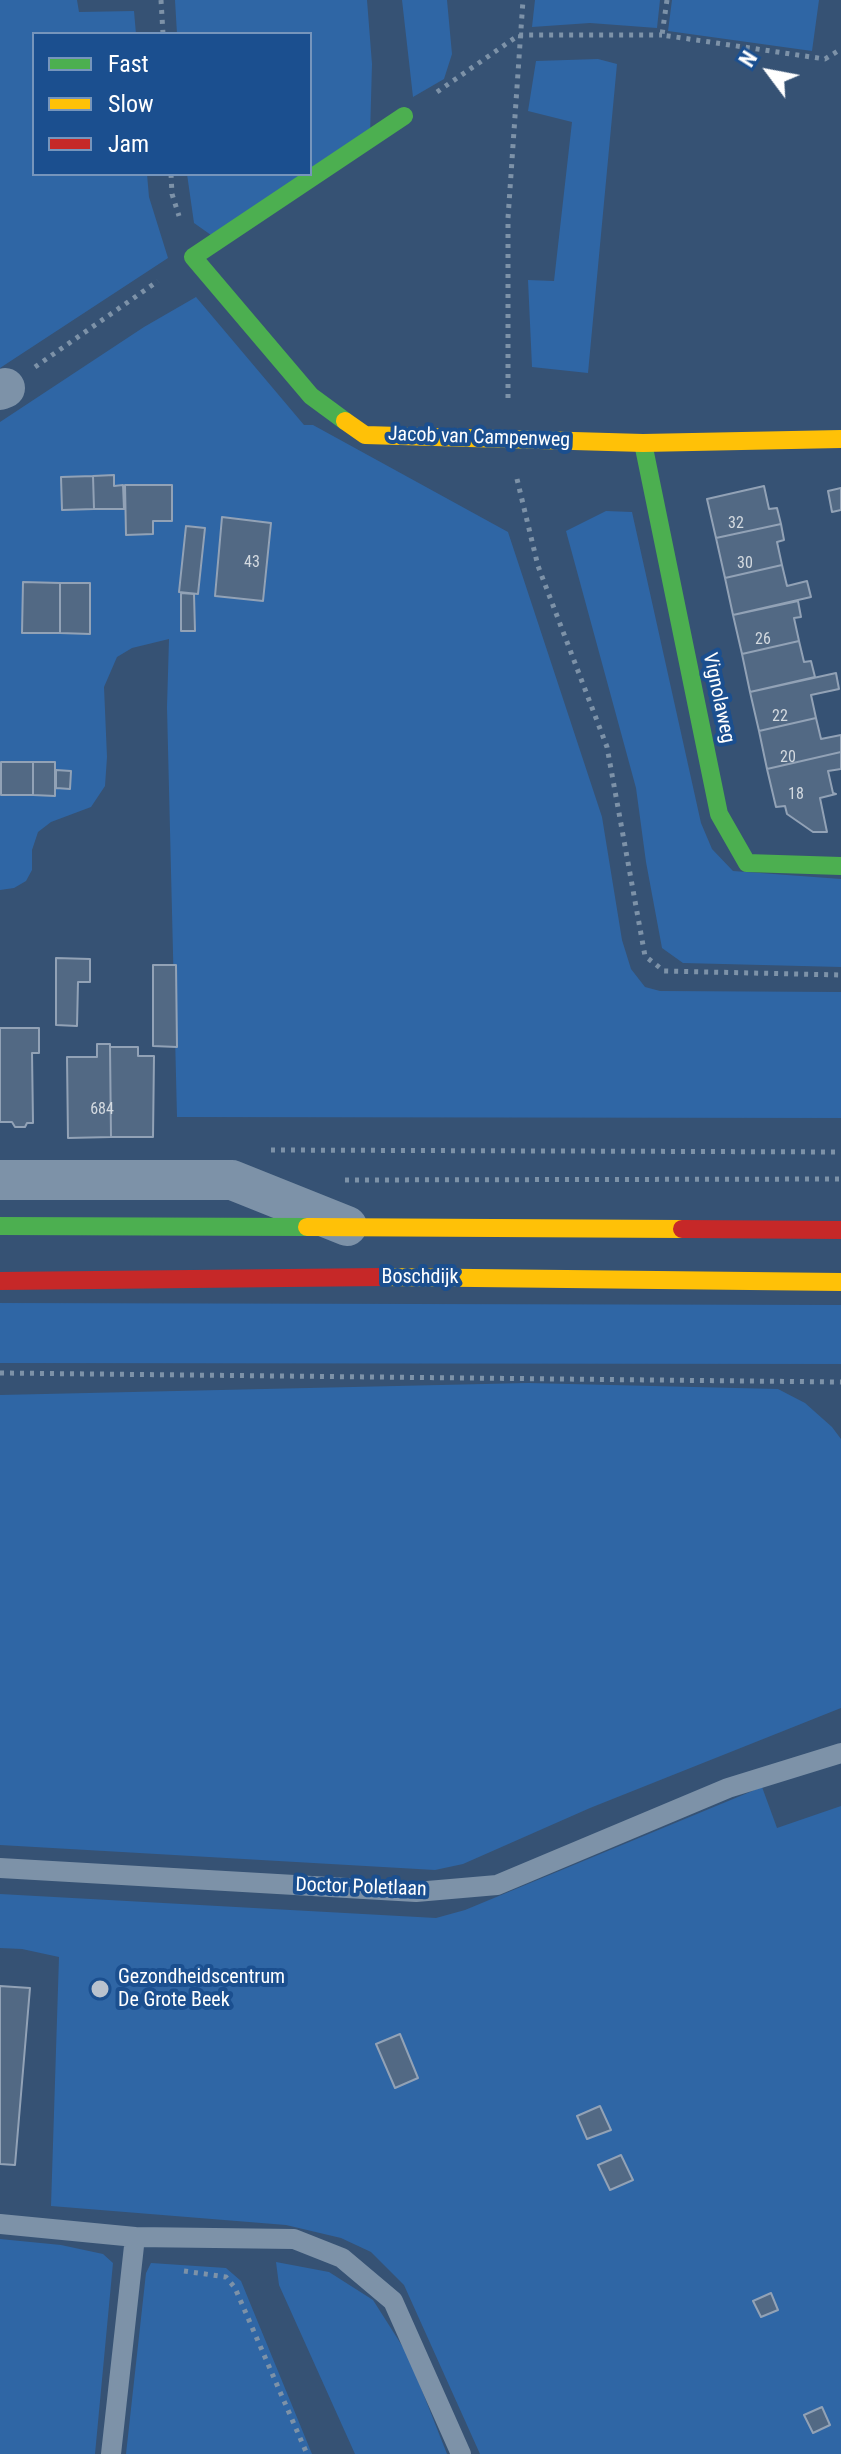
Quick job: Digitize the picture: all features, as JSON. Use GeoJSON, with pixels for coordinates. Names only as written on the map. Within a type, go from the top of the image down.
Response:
{"type":"FeatureCollection","features":[{"type":"Feature","properties":{"kind":"main road"},"geometry":{"type":"LineString","coordinates":[[193,257],[404,116]]}},
{"type":"Feature","properties":{"kind":"main road","name":"Jacob van Campenweg"},"geometry":{"type":"LineString","coordinates":[[193,257],[311,396],[365,435],[643,443],[841,439]]}},
{"type":"Feature","properties":{"kind":"main road","name":"Vignolaweg"},"geometry":{"type":"LineString","coordinates":[[643,443],[719,814],[747,863],[841,866]]}},
{"type":"Feature","properties":{"kind":"main road"},"geometry":{"type":"LineString","coordinates":[[0,1226],[841,1230]]}},
{"type":"Feature","properties":{"kind":"main road","name":"Boschdijk"},"geometry":{"type":"LineString","coordinates":[[0,1281],[399,1277],[841,1282]]}},
{"type":"Feature","properties":{"kind":"street"},"geometry":{"type":"LineString","coordinates":[[0,1180],[232,1180],[349,1226]]}},
{"type":"Feature","properties":{"kind":"lane","name":"Doctor Poletlaan"},"geometry":{"type":"LineString","coordinates":[[0,1868],[416,1892],[497,1885],[728,1788],[841,1753]]}},
{"type":"Feature","properties":{"kind":"lane"},"geometry":{"type":"LineString","coordinates":[[0,2224],[135,2237],[294,2239],[342,2258],[393,2301],[461,2454]]}},
{"type":"Feature","properties":{"kind":"lane"},"geometry":{"type":"LineString","coordinates":[[111,2454],[135,2237]]}},
{"type":"Feature","properties":{"kind":"path"},"geometry":{"type":"LineString","coordinates":[[161,0],[163,32]]}},
{"type":"Feature","properties":{"kind":"path"},"geometry":{"type":"LineString","coordinates":[[523,0],[508,218],[507,438],[538,566],[607,747],[645,956],[664,971],[841,975]]}},
{"type":"Feature","properties":{"kind":"path"},"geometry":{"type":"LineString","coordinates":[[662,35],[667,0]]}},
{"type":"Feature","properties":{"kind":"path"},"geometry":{"type":"LineString","coordinates":[[404,116],[519,35],[662,35],[825,59],[841,49]]}},
{"type":"Feature","properties":{"kind":"path"},"geometry":{"type":"LineString","coordinates":[[2,389],[193,257]]}},
{"type":"Feature","properties":{"kind":"path"},"geometry":{"type":"LineString","coordinates":[[269,1150],[841,1152]]}},
{"type":"Feature","properties":{"kind":"path"},"geometry":{"type":"LineString","coordinates":[[342,1180],[841,1179]]}},
{"type":"Feature","properties":{"kind":"path"},"geometry":{"type":"LineString","coordinates":[[0,1373],[841,1382]]}},
{"type":"Feature","properties":{"kind":"path"},"geometry":{"type":"LineString","coordinates":[[131,2264],[226,2277],[235,2288],[307,2454]]}},
{"type":"Feature","properties":{"kind":"shaded area"},"geometry":{"type":"Polygon","coordinates":[[[0,0],[77,0],[79,12],[134,11],[136,32],[32,32],[32,176],[147,176],[149,197],[168,258],[0,368],[0,0]]]}},
{"type":"Feature","properties":{"kind":"shaded area"},"geometry":{"type":"Polygon","coordinates":[[[175,0],[367,0],[372,64],[370,136],[312,172],[312,32],[177,32],[175,0]]]}},
{"type":"Feature","properties":{"kind":"shaded area"},"geometry":{"type":"Polygon","coordinates":[[[402,0],[447,0],[452,54],[444,79],[413,97],[402,0]]]}},
{"type":"Feature","properties":{"kind":"shaded area"},"geometry":{"type":"Polygon","coordinates":[[[535,0],[660,0],[657,28],[590,23],[532,27],[535,0]]]}},
{"type":"Feature","properties":{"kind":"shaded area"},"geometry":{"type":"Polygon","coordinates":[[[672,0],[819,0],[812,51],[668,31],[672,0]]]}},
{"type":"Feature","properties":{"kind":"shaded area"},"geometry":{"type":"Polygon","coordinates":[[[598,59],[617,64],[588,373],[532,367],[528,280],[554,281],[572,122],[528,111],[536,61],[598,59]]]}},
{"type":"Feature","properties":{"kind":"shaded area"},"geometry":{"type":"Polygon","coordinates":[[[187,176],[306,176],[211,235],[194,223],[187,176]]]}},
{"type":"Feature","properties":{"kind":"shaded area"},"geometry":{"type":"Polygon","coordinates":[[[196,297],[304,425],[313,425],[508,532],[602,817],[622,940],[631,969],[645,987],[660,991],[841,992],[841,1118],[177,1117],[167,707],[169,639],[132,648],[117,657],[104,687],[105,786],[91,807],[51,822],[38,832],[32,850],[32,870],[26,881],[14,888],[0,890],[0,422],[144,327],[196,297]]]}},
{"type":"Feature","properties":{"kind":"shaded area"},"geometry":{"type":"Polygon","coordinates":[[[606,511],[632,512],[701,823],[712,849],[733,871],[841,879],[841,967],[683,963],[662,948],[636,788],[566,531],[606,511]]]}},
{"type":"Feature","properties":{"kind":"shaded area"},"geometry":{"type":"Polygon","coordinates":[[[0,1303],[841,1305],[841,1364],[0,1363],[0,1303]]]}},
{"type":"Feature","properties":{"kind":"shaded area"},"geometry":{"type":"Polygon","coordinates":[[[528,1383],[778,1389],[805,1403],[832,1427],[841,1439],[841,1708],[590,1808],[463,1864],[435,1870],[0,1845],[0,1395],[528,1383]]]}},
{"type":"Feature","properties":{"kind":"shaded area"},"geometry":{"type":"Polygon","coordinates":[[[762,1787],[777,1828],[841,1806],[841,2454],[480,2454],[404,2285],[371,2252],[341,2238],[286,2225],[51,2206],[59,1957],[0,1948],[0,1894],[436,1918],[465,1910],[762,1787]]]}},
{"type":"Feature","properties":{"kind":"shaded area"},"geometry":{"type":"Polygon","coordinates":[[[0,2239],[61,2245],[103,2254],[113,2263],[95,2454],[0,2454],[0,2239]]]}},
{"type":"Feature","properties":{"kind":"shaded area"},"geometry":{"type":"Polygon","coordinates":[[[276,2262],[329,2272],[373,2300],[408,2355],[447,2454],[355,2454],[279,2285],[276,2262]]]}},
{"type":"Feature","properties":{"kind":"shaded area"},"geometry":{"type":"Polygon","coordinates":[[[151,2263],[226,2268],[241,2281],[312,2454],[126,2454],[146,2273],[151,2263]]]}},
{"type":"Feature","properties":{"kind":"building"},"geometry":{"type":"Polygon","coordinates":[[[114,475],[114,486],[123,485],[124,509],[94,509],[93,476],[114,475]]]}},
{"type":"Feature","properties":{"kind":"building"},"geometry":{"type":"Polygon","coordinates":[[[93,476],[94,509],[62,510],[61,477],[93,476]]]}},
{"type":"Feature","properties":{"kind":"building"},"geometry":{"type":"Polygon","coordinates":[[[125,485],[172,485],[172,521],[153,521],[153,534],[126,535],[125,485]]]}},
{"type":"Feature","properties":{"kind":"building"},"geometry":{"type":"Polygon","coordinates":[[[764,486],[769,509],[777,508],[781,524],[716,538],[707,499],[764,486]]]}},
{"type":"Feature","properties":{"kind":"building"},"geometry":{"type":"Polygon","coordinates":[[[841,488],[841,510],[832,512],[828,491],[841,488]]]}},
{"type":"Feature","properties":{"kind":"building"},"geometry":{"type":"Polygon","coordinates":[[[222,517],[271,523],[263,601],[215,596],[222,517]]]}},
{"type":"Feature","properties":{"kind":"building"},"geometry":{"type":"Polygon","coordinates":[[[781,524],[784,540],[777,542],[782,565],[725,578],[716,538],[781,524]]]}},
{"type":"Feature","properties":{"kind":"building"},"geometry":{"type":"Polygon","coordinates":[[[186,526],[205,528],[198,594],[179,592],[186,526]]]}},
{"type":"Feature","properties":{"kind":"building"},"geometry":{"type":"Polygon","coordinates":[[[782,565],[787,586],[807,581],[811,597],[733,615],[725,578],[782,565]]]}},
{"type":"Feature","properties":{"kind":"building"},"geometry":{"type":"Polygon","coordinates":[[[23,582],[60,583],[60,633],[22,633],[23,582]]]}},
{"type":"Feature","properties":{"kind":"building"},"geometry":{"type":"Polygon","coordinates":[[[60,583],[90,583],[90,634],[60,633],[60,583]]]}},
{"type":"Feature","properties":{"kind":"building"},"geometry":{"type":"Polygon","coordinates":[[[181,593],[194,594],[195,631],[181,631],[181,593]]]}},
{"type":"Feature","properties":{"kind":"building"},"geometry":{"type":"Polygon","coordinates":[[[798,601],[801,617],[794,618],[799,641],[742,654],[733,615],[798,601]]]}},
{"type":"Feature","properties":{"kind":"building"},"geometry":{"type":"Polygon","coordinates":[[[799,641],[804,662],[811,661],[815,677],[750,692],[742,654],[799,641]]]}},
{"type":"Feature","properties":{"kind":"building"},"geometry":{"type":"Polygon","coordinates":[[[836,673],[839,689],[811,695],[816,718],[759,731],[750,692],[836,673]]]}},
{"type":"Feature","properties":{"kind":"building"},"geometry":{"type":"Polygon","coordinates":[[[816,718],[821,739],[841,735],[841,752],[767,769],[759,731],[816,718]]]}},
{"type":"Feature","properties":{"kind":"building"},"geometry":{"type":"Polygon","coordinates":[[[841,752],[841,769],[828,771],[833,793],[836,794],[820,798],[827,832],[813,832],[787,814],[785,806],[776,807],[767,769],[841,752]]]}},
{"type":"Feature","properties":{"kind":"building"},"geometry":{"type":"Polygon","coordinates":[[[1,762],[33,762],[33,795],[1,795],[1,762]]]}},
{"type":"Feature","properties":{"kind":"building"},"geometry":{"type":"Polygon","coordinates":[[[33,762],[55,762],[55,796],[33,795],[33,762]]]}},
{"type":"Feature","properties":{"kind":"building"},"geometry":{"type":"Polygon","coordinates":[[[56,770],[71,771],[70,789],[56,788],[56,770]]]}},
{"type":"Feature","properties":{"kind":"building"},"geometry":{"type":"Polygon","coordinates":[[[56,958],[90,959],[90,982],[78,982],[77,1026],[56,1025],[56,958]]]}},
{"type":"Feature","properties":{"kind":"building"},"geometry":{"type":"Polygon","coordinates":[[[153,965],[176,965],[177,1047],[153,1046],[153,965]]]}},
{"type":"Feature","properties":{"kind":"building"},"geometry":{"type":"Polygon","coordinates":[[[0,1028],[39,1028],[39,1053],[32,1053],[33,1123],[27,1123],[25,1127],[0,1122],[0,1028]]]}},
{"type":"Feature","properties":{"kind":"building"},"geometry":{"type":"Polygon","coordinates":[[[97,1044],[110,1044],[111,1137],[68,1138],[67,1057],[97,1057],[97,1044]]]}},
{"type":"Feature","properties":{"kind":"building"},"geometry":{"type":"Polygon","coordinates":[[[110,1047],[138,1047],[138,1056],[154,1056],[153,1137],[111,1137],[110,1047]]]}},
{"type":"Feature","properties":{"kind":"building"},"geometry":{"type":"Polygon","coordinates":[[[0,1986],[30,1988],[15,2165],[0,2164],[0,1986]]]}},
{"type":"Feature","properties":{"kind":"building"},"geometry":{"type":"Polygon","coordinates":[[[400,2034],[418,2078],[395,2088],[376,2044],[400,2034]]]}},
{"type":"Feature","properties":{"kind":"building"},"geometry":{"type":"Polygon","coordinates":[[[600,2106],[611,2130],[587,2139],[577,2116],[600,2106]]]}},
{"type":"Feature","properties":{"kind":"building"},"geometry":{"type":"Polygon","coordinates":[[[621,2155],[633,2180],[610,2190],[598,2165],[621,2155]]]}},
{"type":"Feature","properties":{"kind":"building"},"geometry":{"type":"Polygon","coordinates":[[[771,2293],[778,2310],[761,2317],[753,2301],[771,2293]]]}},
{"type":"Feature","properties":{"kind":"building"},"geometry":{"type":"Polygon","coordinates":[[[822,2407],[830,2425],[813,2433],[804,2415],[822,2407]]]}},
{"type":"Feature","properties":{"kind":"traffic: fast"},"geometry":{"type":"LineString","coordinates":[[345,421],[311,396],[193,257],[404,116]]}},
{"type":"Feature","properties":{"kind":"traffic: fast"},"geometry":{"type":"LineString","coordinates":[[643,443],[719,814],[747,863],[841,866]]}},
{"type":"Feature","properties":{"kind":"traffic: fast"},"geometry":{"type":"LineString","coordinates":[[0,1226],[307,1227]]}},
{"type":"Feature","properties":{"kind":"traffic: slow"},"geometry":{"type":"LineString","coordinates":[[345,421],[365,435],[643,443],[841,439]]}},
{"type":"Feature","properties":{"kind":"traffic: slow"},"geometry":{"type":"LineString","coordinates":[[307,1227],[682,1229]]}},
{"type":"Feature","properties":{"kind":"traffic: slow"},"geometry":{"type":"LineString","coordinates":[[383,1277],[841,1282]]}},
{"type":"Feature","properties":{"kind":"traffic: jam"},"geometry":{"type":"LineString","coordinates":[[682,1229],[841,1230]]}},
{"type":"Feature","properties":{"kind":"traffic: jam"},"geometry":{"type":"LineString","coordinates":[[0,1281],[383,1277]]}},
{"type":"Feature","properties":{"kind":"place","name":"Gezondheidscentrum De Grote Beek"},"geometry":{"type":"Point","coordinates":[100,1989]}}]}
